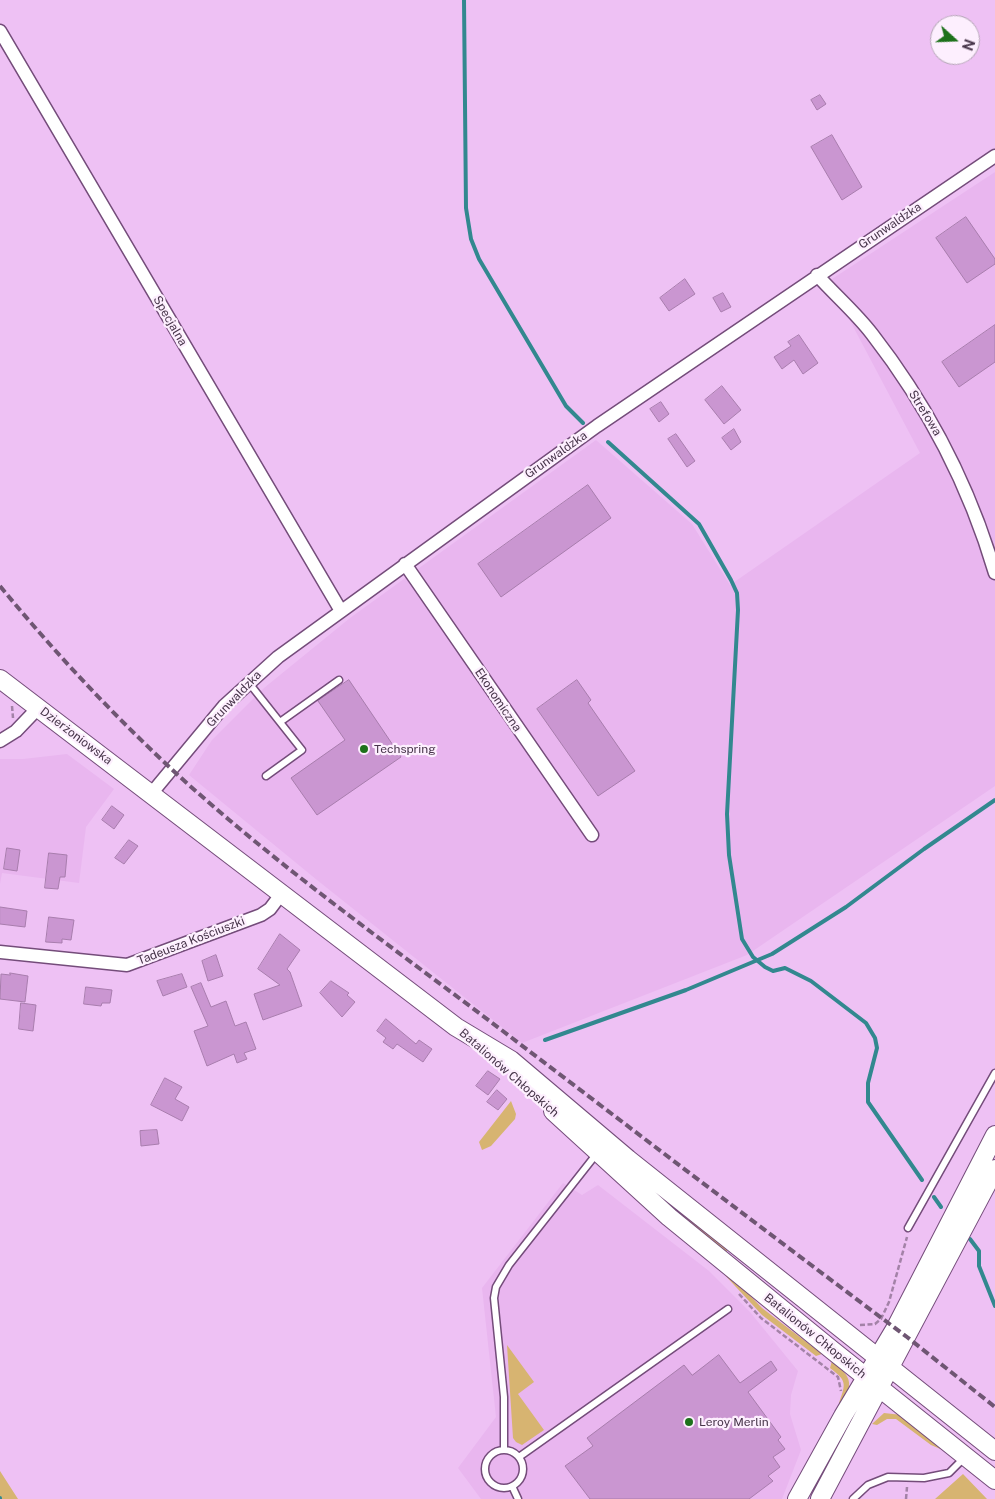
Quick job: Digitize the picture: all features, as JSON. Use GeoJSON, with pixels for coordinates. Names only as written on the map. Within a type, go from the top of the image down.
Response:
{"type":"FeatureCollection","features":[{"type":"Feature","properties":{"kind":"main road","name":"Dzierżoniowska"},"geometry":{"type":"LineString","coordinates":[[0,679],[282,893]]}},
{"type":"Feature","properties":{"kind":"main road","name":"Batalionów Chłopskich"},"geometry":{"type":"LineString","coordinates":[[282,893],[456,1027],[478,1049],[602,1147],[884,1362],[995,1451]]}},
{"type":"Feature","properties":{"kind":"main road"},"geometry":{"type":"LineString","coordinates":[[884,1362],[995,1135]]}},
{"type":"Feature","properties":{"kind":"main road","name":"Batalionów Chłopskich"},"geometry":{"type":"LineString","coordinates":[[602,1147],[669,1217],[872,1383],[995,1480]]}},
{"type":"Feature","properties":{"kind":"main road"},"geometry":{"type":"LineString","coordinates":[[797,1499],[872,1383],[995,1169]]}},
{"type":"Feature","properties":{"kind":"main road"},"geometry":{"type":"LineString","coordinates":[[820,1499],[872,1383]]}},
{"type":"Feature","properties":{"kind":"street","name":"Specjalna"},"geometry":{"type":"LineString","coordinates":[[0,31],[340,611]]}},
{"type":"Feature","properties":{"kind":"street","name":"Grunwaldzka"},"geometry":{"type":"LineString","coordinates":[[151,794],[224,706],[248,682],[278,657],[589,432],[817,275],[995,156]]}},
{"type":"Feature","properties":{"kind":"street","name":"Strefowa"},"geometry":{"type":"LineString","coordinates":[[817,275],[872,333],[939,434],[969,497],[995,573]]}},
{"type":"Feature","properties":{"kind":"street","name":"Ekonomiczna"},"geometry":{"type":"LineString","coordinates":[[405,564],[592,835]]}},
{"type":"Feature","properties":{"kind":"street"},"geometry":{"type":"LineString","coordinates":[[0,741],[16,731],[38,708]]}},
{"type":"Feature","properties":{"kind":"street","name":"Tadeusza Kościuszki"},"geometry":{"type":"LineString","coordinates":[[0,952],[127,965],[261,915],[270,909],[282,893]]}},
{"type":"Feature","properties":{"kind":"lane"},"geometry":{"type":"LineString","coordinates":[[280,722],[339,680]]}},
{"type":"Feature","properties":{"kind":"lane"},"geometry":{"type":"LineString","coordinates":[[248,682],[302,750],[266,776]]}},
{"type":"Feature","properties":{"kind":"lane"},"geometry":{"type":"LineString","coordinates":[[908,1228],[995,1073]]}},
{"type":"Feature","properties":{"kind":"lane"},"geometry":{"type":"LineString","coordinates":[[504,1449],[504,1397],[494,1298],[496,1287],[509,1265],[602,1147]]}},
{"type":"Feature","properties":{"kind":"lane"},"geometry":{"type":"LineString","coordinates":[[519,1457],[728,1308]]}},
{"type":"Feature","properties":{"kind":"lane"},"geometry":{"type":"LineString","coordinates":[[504,1449],[515,1453],[519,1457],[522,1473],[512,1486],[496,1486],[485,1474],[484,1468],[488,1456],[493,1452],[504,1449]]}},
{"type":"Feature","properties":{"kind":"lane"},"geometry":{"type":"LineString","coordinates":[[853,1499],[868,1485],[888,1477],[924,1478],[949,1474],[966,1456]]}},
{"type":"Feature","properties":{"kind":"lane"},"geometry":{"type":"LineString","coordinates":[[512,1486],[518,1499]]}},
{"type":"Feature","properties":{"kind":"path"},"geometry":{"type":"LineString","coordinates":[[855,1323],[864,1326],[875,1324],[886,1311],[899,1259],[906,1243],[908,1228]]}},
{"type":"Feature","properties":{"kind":"path"},"geometry":{"type":"LineString","coordinates":[[733,1288],[761,1318],[838,1377],[842,1390],[839,1395]]}},
{"type":"Feature","properties":{"kind":"path"},"geometry":{"type":"LineString","coordinates":[[906,1499],[907,1478]]}},
{"type":"Feature","properties":{"kind":"shaded area"},"geometry":{"type":"Polygon","coordinates":[[[995,172],[995,786],[747,955],[522,1043],[317,880],[189,775],[212,740],[264,688],[350,618],[596,440],[692,524],[730,585],[920,453],[829,281],[995,172]]]}},
{"type":"Feature","properties":{"kind":"shaded area"},"geometry":{"type":"Polygon","coordinates":[[[67,754],[114,789],[86,827],[79,883],[2,873],[0,884],[0,759],[23,759],[67,754]]]}},
{"type":"Feature","properties":{"kind":"shaded area"},"geometry":{"type":"Polygon","coordinates":[[[511,1101],[516,1114],[515,1119],[491,1146],[482,1150],[479,1142],[511,1101]]]}},
{"type":"Feature","properties":{"kind":"shaded area"},"geometry":{"type":"Polygon","coordinates":[[[563,1183],[582,1195],[598,1185],[709,1271],[750,1312],[798,1371],[791,1395],[790,1414],[801,1450],[782,1499],[481,1499],[458,1468],[496,1417],[482,1288],[563,1183]]]}},
{"type":"Feature","properties":{"kind":"shaded area"},"geometry":{"type":"Polygon","coordinates":[[[644,1206],[668,1220],[737,1282],[762,1308],[822,1354],[816,1356],[762,1315],[722,1272],[644,1206]]]}},
{"type":"Feature","properties":{"kind":"shaded area"},"geometry":{"type":"Polygon","coordinates":[[[678,1209],[730,1246],[725,1254],[677,1212],[678,1209]]]}},
{"type":"Feature","properties":{"kind":"shaded area"},"geometry":{"type":"Polygon","coordinates":[[[507,1345],[534,1382],[518,1394],[544,1430],[522,1445],[513,1438],[507,1345]]]}},
{"type":"Feature","properties":{"kind":"shaded area"},"geometry":{"type":"Polygon","coordinates":[[[832,1361],[844,1372],[849,1382],[848,1393],[842,1408],[839,1403],[844,1383],[840,1376],[830,1368],[832,1361]]]}},
{"type":"Feature","properties":{"kind":"shaded area"},"geometry":{"type":"Polygon","coordinates":[[[884,1413],[902,1415],[952,1454],[931,1445],[896,1419],[887,1419],[877,1425],[872,1424],[884,1413]]]}},
{"type":"Feature","properties":{"kind":"shaded area"},"geometry":{"type":"Polygon","coordinates":[[[0,1471],[18,1499],[0,1499],[0,1471]]]}},
{"type":"Feature","properties":{"kind":"shaded area"},"geometry":{"type":"Polygon","coordinates":[[[963,1474],[987,1499],[935,1499],[963,1474]]]}},
{"type":"Feature","properties":{"kind":"building"},"geometry":{"type":"Polygon","coordinates":[[[820,95],[826,104],[817,110],[811,100],[820,95]]]}},
{"type":"Feature","properties":{"kind":"building"},"geometry":{"type":"Polygon","coordinates":[[[832,135],[862,187],[842,200],[811,147],[832,135]]]}},
{"type":"Feature","properties":{"kind":"building"},"geometry":{"type":"Polygon","coordinates":[[[966,217],[995,259],[995,264],[967,283],[936,238],[966,217]]]}},
{"type":"Feature","properties":{"kind":"building"},"geometry":{"type":"Polygon","coordinates":[[[685,279],[695,294],[669,311],[660,298],[685,279]]]}},
{"type":"Feature","properties":{"kind":"building"},"geometry":{"type":"Polygon","coordinates":[[[723,293],[731,307],[721,312],[713,298],[723,293]]]}},
{"type":"Feature","properties":{"kind":"building"},"geometry":{"type":"Polygon","coordinates":[[[995,325],[995,362],[959,387],[942,362],[995,325]]]}},
{"type":"Feature","properties":{"kind":"building"},"geometry":{"type":"Polygon","coordinates":[[[799,335],[818,363],[803,374],[794,360],[782,369],[774,357],[791,346],[788,342],[799,335]]]}},
{"type":"Feature","properties":{"kind":"building"},"geometry":{"type":"Polygon","coordinates":[[[722,386],[741,410],[724,424],[705,400],[722,386]]]}},
{"type":"Feature","properties":{"kind":"building"},"geometry":{"type":"Polygon","coordinates":[[[661,402],[669,414],[659,422],[650,409],[661,402]]]}},
{"type":"Feature","properties":{"kind":"building"},"geometry":{"type":"Polygon","coordinates":[[[734,429],[741,442],[731,450],[722,438],[734,429]]]}},
{"type":"Feature","properties":{"kind":"building"},"geometry":{"type":"Polygon","coordinates":[[[676,434],[695,461],[687,467],[668,439],[676,434]]]}},
{"type":"Feature","properties":{"kind":"building"},"geometry":{"type":"Polygon","coordinates":[[[588,485],[611,518],[501,597],[478,564],[588,485]]]}},
{"type":"Feature","properties":{"kind":"building","name":"Techspring"},"geometry":{"type":"Polygon","coordinates":[[[349,680],[401,757],[317,815],[291,778],[345,740],[318,701],[349,680]]]}},
{"type":"Feature","properties":{"kind":"building"},"geometry":{"type":"Polygon","coordinates":[[[577,680],[591,700],[588,703],[635,771],[598,796],[537,709],[577,680]]]}},
{"type":"Feature","properties":{"kind":"building"},"geometry":{"type":"Polygon","coordinates":[[[112,806],[124,815],[114,829],[102,820],[112,806]]]}},
{"type":"Feature","properties":{"kind":"building"},"geometry":{"type":"Polygon","coordinates":[[[129,840],[138,846],[124,864],[115,858],[129,840]]]}},
{"type":"Feature","properties":{"kind":"building"},"geometry":{"type":"Polygon","coordinates":[[[7,848],[20,850],[17,871],[4,869],[7,848]]]}},
{"type":"Feature","properties":{"kind":"building"},"geometry":{"type":"Polygon","coordinates":[[[49,853],[67,855],[65,877],[60,877],[58,889],[45,888],[49,853]]]}},
{"type":"Feature","properties":{"kind":"building"},"geometry":{"type":"Polygon","coordinates":[[[0,907],[27,911],[25,927],[0,924],[0,907]]]}},
{"type":"Feature","properties":{"kind":"building"},"geometry":{"type":"Polygon","coordinates":[[[49,917],[74,920],[71,940],[62,939],[62,943],[46,942],[49,917]]]}},
{"type":"Feature","properties":{"kind":"building"},"geometry":{"type":"Polygon","coordinates":[[[280,934],[300,950],[287,969],[290,972],[302,1006],[263,1020],[254,994],[280,985],[258,969],[280,934]]]}},
{"type":"Feature","properties":{"kind":"building"},"geometry":{"type":"Polygon","coordinates":[[[216,955],[223,976],[208,981],[202,961],[216,955]]]}},
{"type":"Feature","properties":{"kind":"building"},"geometry":{"type":"Polygon","coordinates":[[[10,973],[28,976],[25,1002],[0,999],[1,974],[10,975],[10,973]]]}},
{"type":"Feature","properties":{"kind":"building"},"geometry":{"type":"Polygon","coordinates":[[[182,974],[187,987],[163,996],[157,981],[182,974]]]}},
{"type":"Feature","properties":{"kind":"building"},"geometry":{"type":"Polygon","coordinates":[[[331,981],[349,993],[347,995],[355,1002],[342,1017],[320,993],[331,981]]]}},
{"type":"Feature","properties":{"kind":"building"},"geometry":{"type":"Polygon","coordinates":[[[201,983],[211,1007],[226,1001],[235,1026],[246,1022],[256,1049],[244,1053],[247,1059],[237,1063],[234,1054],[207,1066],[194,1031],[208,1026],[191,987],[201,983]]]}},
{"type":"Feature","properties":{"kind":"building"},"geometry":{"type":"Polygon","coordinates":[[[86,987],[112,990],[110,1003],[102,1003],[101,1006],[84,1004],[86,987]]]}},
{"type":"Feature","properties":{"kind":"building"},"geometry":{"type":"Polygon","coordinates":[[[21,1003],[36,1005],[33,1031],[19,1029],[21,1003]]]}},
{"type":"Feature","properties":{"kind":"building"},"geometry":{"type":"Polygon","coordinates":[[[386,1019],[416,1044],[419,1040],[432,1049],[423,1062],[397,1044],[393,1049],[383,1042],[386,1038],[377,1031],[386,1019]]]}},
{"type":"Feature","properties":{"kind":"building"},"geometry":{"type":"Polygon","coordinates":[[[488,1071],[500,1079],[488,1095],[476,1086],[488,1071]]]}},
{"type":"Feature","properties":{"kind":"building"},"geometry":{"type":"Polygon","coordinates":[[[165,1078],[182,1087],[175,1099],[189,1107],[182,1121],[151,1105],[165,1078]]]}},
{"type":"Feature","properties":{"kind":"building"},"geometry":{"type":"Polygon","coordinates":[[[497,1090],[507,1099],[498,1110],[487,1102],[497,1090]]]}},
{"type":"Feature","properties":{"kind":"building"},"geometry":{"type":"Polygon","coordinates":[[[157,1130],[159,1144],[141,1146],[140,1131],[157,1130]]]}},
{"type":"Feature","properties":{"kind":"building","name":"Leroy Merlin"},"geometry":{"type":"Polygon","coordinates":[[[719,1355],[740,1383],[771,1361],[777,1370],[748,1392],[781,1437],[778,1440],[785,1449],[773,1457],[780,1467],[768,1476],[773,1481],[749,1499],[590,1499],[565,1466],[593,1446],[587,1438],[684,1365],[692,1375],[719,1355]]]}},
{"type":"Feature","properties":{"kind":"waterway"},"geometry":{"type":"LineString","coordinates":[[464,0],[466,208],[471,239],[479,259],[566,406],[583,423]]}},
{"type":"Feature","properties":{"kind":"waterway"},"geometry":{"type":"LineString","coordinates":[[608,442],[699,524],[737,593],[738,610],[727,814],[729,855],[742,939],[753,957],[765,967],[773,971],[785,968],[811,981],[866,1023],[875,1038],[877,1048],[868,1083],[868,1102],[922,1180]]}},
{"type":"Feature","properties":{"kind":"waterway"},"geometry":{"type":"LineString","coordinates":[[545,1040],[686,990],[772,954],[846,907],[924,849],[995,800]]}},
{"type":"Feature","properties":{"kind":"waterway"},"geometry":{"type":"LineString","coordinates":[[934,1197],[941,1207]]}},
{"type":"Feature","properties":{"kind":"waterway"},"geometry":{"type":"LineString","coordinates":[[970,1239],[979,1251],[979,1266],[995,1306]]}},
{"type":"Feature","properties":{"kind":"railway"},"geometry":{"type":"LineString","coordinates":[[0,586],[42,636],[109,708],[179,776],[254,841],[907,1337],[995,1407]]}},
{"type":"Feature","properties":{"kind":"place","name":"Techspring"},"geometry":{"type":"Point","coordinates":[364,749]}},
{"type":"Feature","properties":{"kind":"place","name":"Leroy Merlin"},"geometry":{"type":"Point","coordinates":[689,1422]}}]}
